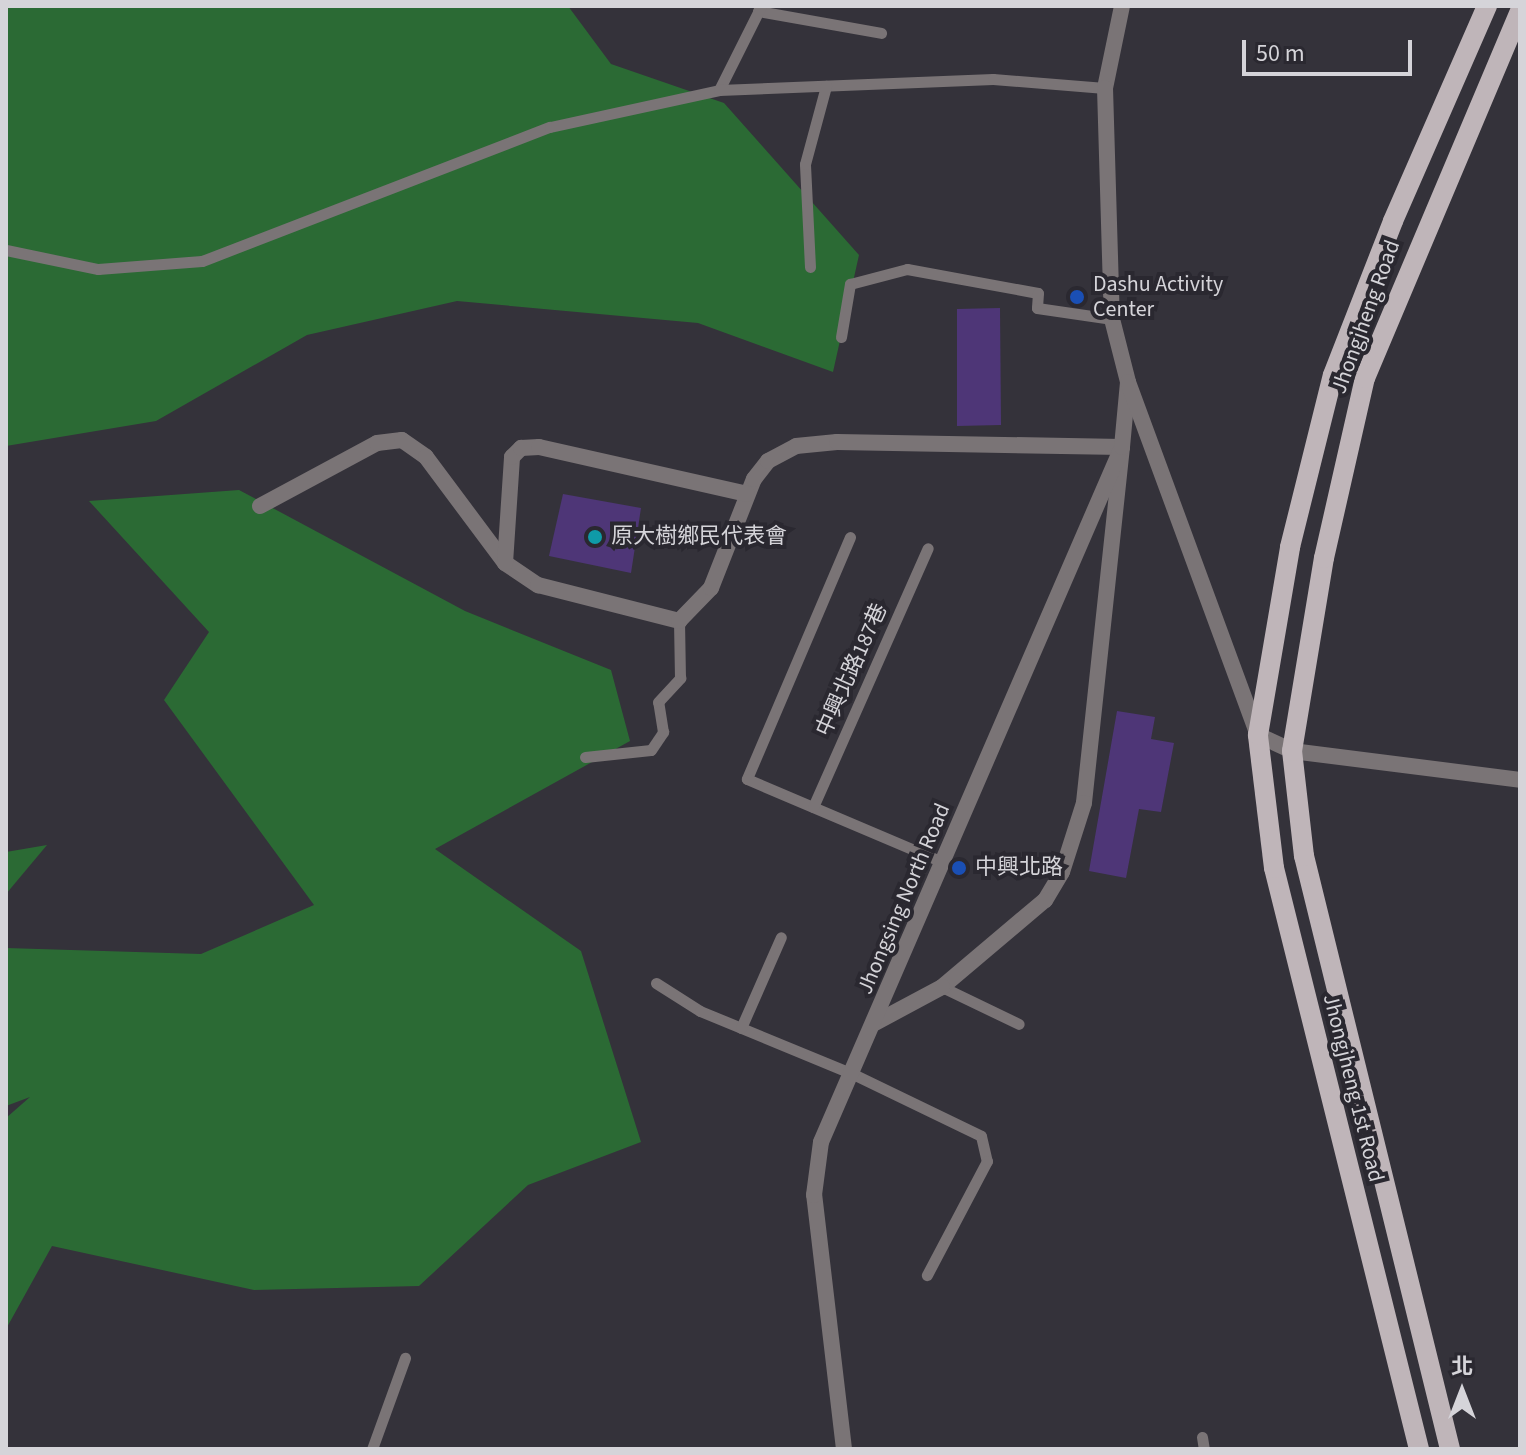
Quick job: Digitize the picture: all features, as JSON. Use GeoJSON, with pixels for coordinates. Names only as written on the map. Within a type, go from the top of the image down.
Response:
{"type":"FeatureCollection","features":[{"type":"Feature","properties":{"kind":"main road","name":"Jhongjheng Road"},"geometry":{"type":"LineString","coordinates":[[1258,735],[1290,547],[1333,375],[1393,221],[1487,6]]}},
{"type":"Feature","properties":{"kind":"main road","name":"Jhongjheng Road"},"geometry":{"type":"LineString","coordinates":[[1292,751],[1324,558],[1365,378],[1520,11]]}},
{"type":"Feature","properties":{"kind":"main road","name":"Jhongjheng 1st Road"},"geometry":{"type":"LineString","coordinates":[[1258,735],[1274,868],[1419,1449]]}},
{"type":"Feature","properties":{"kind":"main road","name":"Jhongjheng 1st Road"},"geometry":{"type":"LineString","coordinates":[[1292,751],[1304,856],[1450,1449]]}},
{"type":"Feature","properties":{"kind":"street","name":"Jhongsing North Road"},"geometry":{"type":"LineString","coordinates":[[1122,6],[1105,88],[1112,319],[1128,382],[1258,735]]}},
{"type":"Feature","properties":{"kind":"street","name":"Jhongsing North Road"},"geometry":{"type":"LineString","coordinates":[[844,1449],[814,1195],[821,1142],[1122,447],[1128,382]]}},
{"type":"Feature","properties":{"kind":"street"},"geometry":{"type":"LineString","coordinates":[[260,506],[377,443],[402,440],[426,457],[505,563],[538,585],[679,621],[711,588],[747,494],[768,461],[796,446],[837,442],[1122,447],[1084,803],[1066,858],[1045,900],[942,987],[875,1023]]}},
{"type":"Feature","properties":{"kind":"street"},"geometry":{"type":"LineString","coordinates":[[505,563],[512,457],[521,448],[539,447],[747,494]]}},
{"type":"Feature","properties":{"kind":"street"},"geometry":{"type":"LineString","coordinates":[[1258,735],[1292,751],[1520,780]]}},
{"type":"Feature","properties":{"kind":"lane"},"geometry":{"type":"LineString","coordinates":[[719,90],[760,9],[881,33]]}},
{"type":"Feature","properties":{"kind":"lane"},"geometry":{"type":"LineString","coordinates":[[6,250],[98,269],[202,261],[343,202],[550,127],[719,90],[993,79],[1105,88]]}},
{"type":"Feature","properties":{"kind":"lane"},"geometry":{"type":"LineString","coordinates":[[810,267],[805,164],[826,86]]}},
{"type":"Feature","properties":{"kind":"lane"},"geometry":{"type":"LineString","coordinates":[[841,337],[850,284],[907,269],[1038,293],[1037,308],[1112,319]]}},
{"type":"Feature","properties":{"kind":"lane"},"geometry":{"type":"LineString","coordinates":[[850,537],[747,779],[943,862]]}},
{"type":"Feature","properties":{"kind":"lane","name":"中興北路187巷"},"geometry":{"type":"LineString","coordinates":[[813,807],[928,548]]}},
{"type":"Feature","properties":{"kind":"lane"},"geometry":{"type":"LineString","coordinates":[[585,757],[651,750],[663,732],[658,702],[680,678],[679,621]]}},
{"type":"Feature","properties":{"kind":"lane"},"geometry":{"type":"LineString","coordinates":[[741,1028],[781,937]]}},
{"type":"Feature","properties":{"kind":"lane"},"geometry":{"type":"LineString","coordinates":[[656,983],[741,1028],[853,1074],[981,1136],[987,1150],[987,1161],[927,1275]]}},
{"type":"Feature","properties":{"kind":"lane"},"geometry":{"type":"LineString","coordinates":[[942,987],[1019,1024]]}},
{"type":"Feature","properties":{"kind":"lane"},"geometry":{"type":"LineString","coordinates":[[372,1449],[405,1358]]}},
{"type":"Feature","properties":{"kind":"green space"},"geometry":{"type":"Polygon","coordinates":[[[6,6],[568,6],[611,64],[724,103],[859,255],[833,372],[698,323],[457,301],[307,335],[156,421],[6,446],[6,6]]]}},
{"type":"Feature","properties":{"kind":"green space"},"geometry":{"type":"Polygon","coordinates":[[[239,490],[465,611],[611,670],[630,741],[435,849],[581,951],[641,1142],[528,1185],[419,1286],[254,1290],[52,1246],[6,1329],[6,1118],[30,1097],[6,1106],[6,948],[201,954],[314,905],[164,700],[209,632],[89,501],[239,490]]]}},
{"type":"Feature","properties":{"kind":"green space"},"geometry":{"type":"Polygon","coordinates":[[[47,845],[6,894],[6,852],[47,845]]]}},
{"type":"Feature","properties":{"kind":"building"},"geometry":{"type":"Polygon","coordinates":[[[1000,308],[1001,425],[957,426],[957,309],[1000,308]]]}},
{"type":"Feature","properties":{"kind":"building","name":"原大樹鄉民代表會"},"geometry":{"type":"Polygon","coordinates":[[[563,494],[641,508],[631,573],[549,556],[563,494]]]}},
{"type":"Feature","properties":{"kind":"building"},"geometry":{"type":"Polygon","coordinates":[[[1117,711],[1155,717],[1151,739],[1174,743],[1161,812],[1139,809],[1126,878],[1089,871],[1117,711]]]}},
{"type":"Feature","properties":{"kind":"place","name":"Dashu Activity Center"},"geometry":{"type":"Point","coordinates":[1077,297]}},
{"type":"Feature","properties":{"kind":"place","name":"原大樹鄉民代表會"},"geometry":{"type":"Point","coordinates":[595,537]}},
{"type":"Feature","properties":{"kind":"place","name":"中興北路"},"geometry":{"type":"Point","coordinates":[959,868]}}]}
